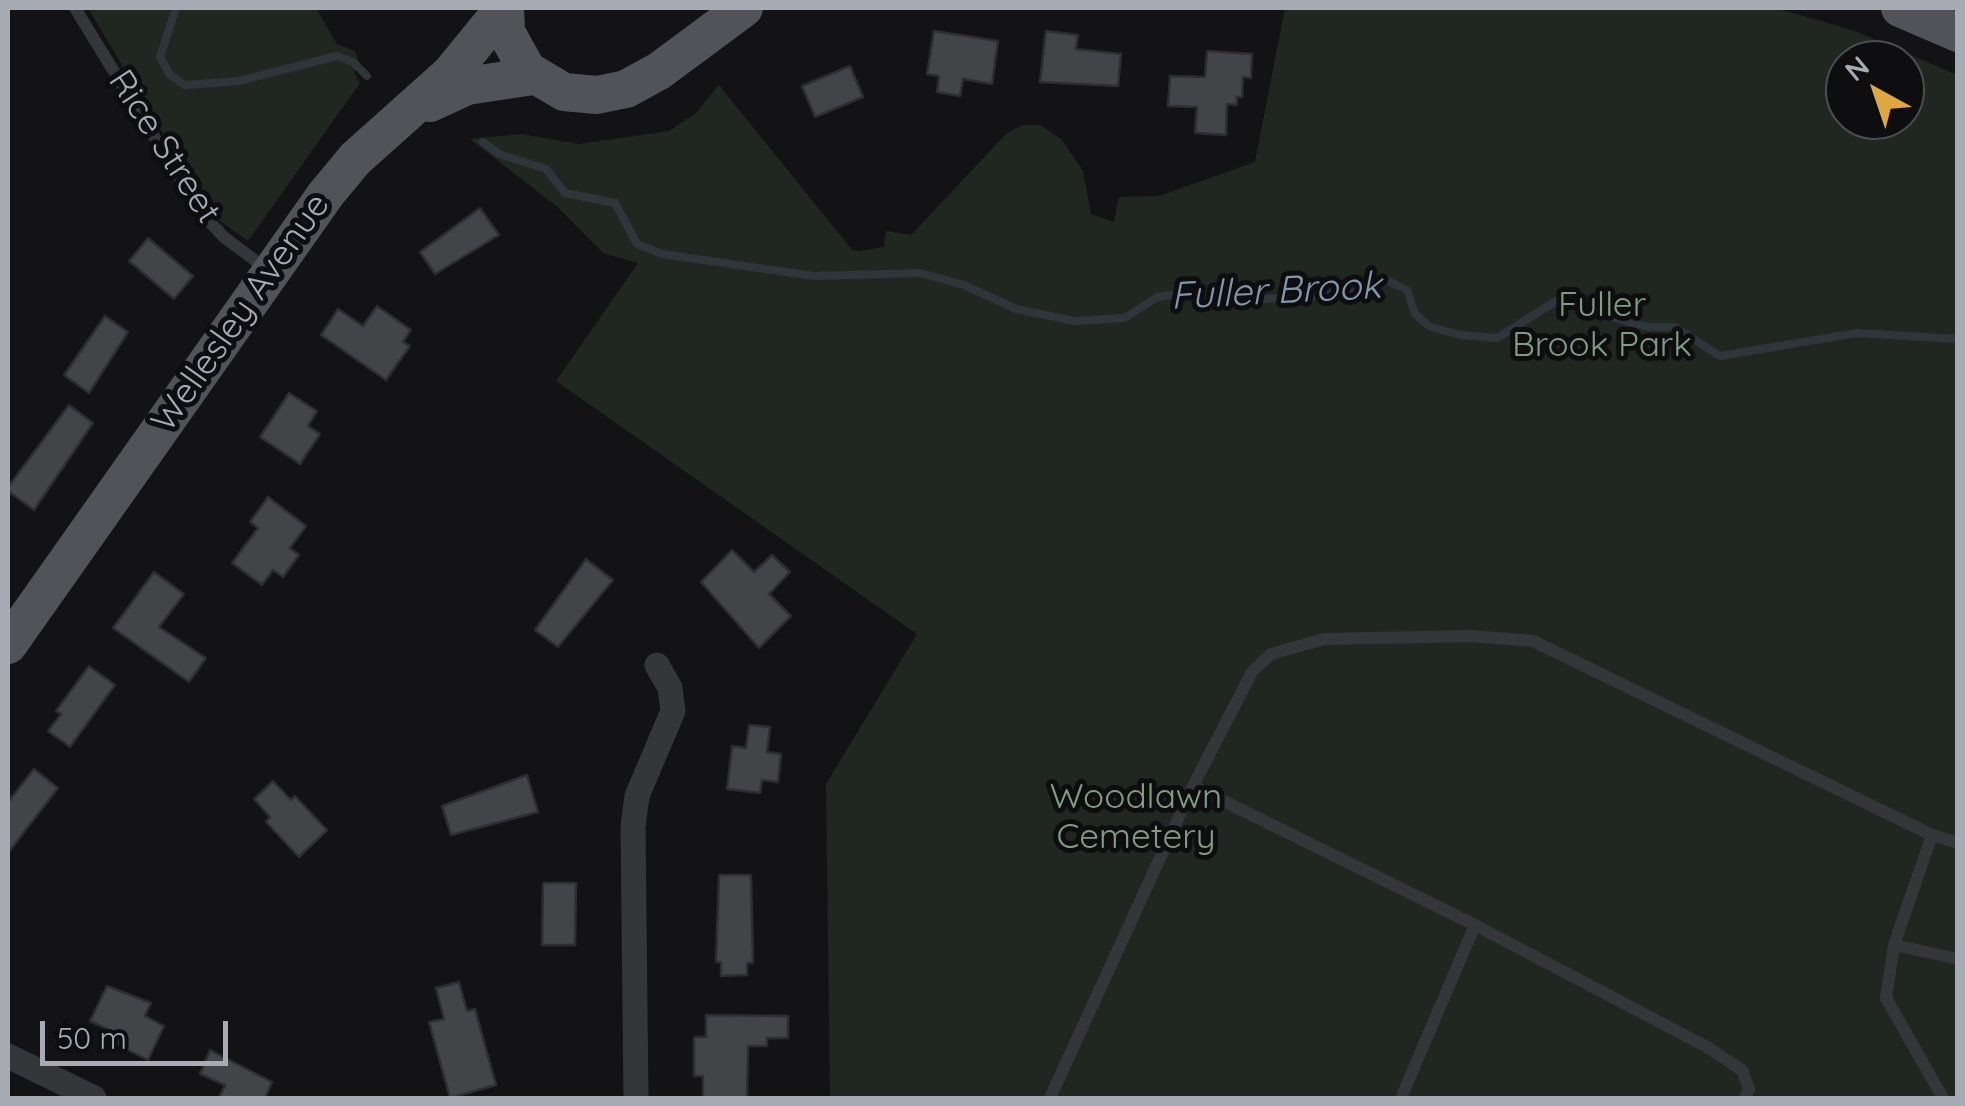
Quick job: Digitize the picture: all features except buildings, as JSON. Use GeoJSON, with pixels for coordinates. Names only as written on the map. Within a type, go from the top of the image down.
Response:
{"type":"FeatureCollection","features":[{"type":"Feature","properties":{"kind":"main road","name":"Wellesley Avenue"},"geometry":{"type":"LineString","coordinates":[[8,645],[346,169],[450,74],[505,8]]}},
{"type":"Feature","properties":{"kind":"main road"},"geometry":{"type":"LineString","coordinates":[[505,8],[511,44],[533,76],[564,92],[597,95],[626,89],[744,8]]}},
{"type":"Feature","properties":{"kind":"main road"},"geometry":{"type":"LineString","coordinates":[[682,54],[699,8]]}},
{"type":"Feature","properties":{"kind":"main road"},"geometry":{"type":"LineString","coordinates":[[1900,8],[1958,32]]}},
{"type":"Feature","properties":{"kind":"main road"},"geometry":{"type":"LineString","coordinates":[[404,118],[467,86],[533,76]]}},
{"type":"Feature","properties":{"kind":"street"},"geometry":{"type":"LineString","coordinates":[[636,1098],[633,826],[638,796],[674,711],[670,688],[657,664]]}},
{"type":"Feature","properties":{"kind":"street"},"geometry":{"type":"LineString","coordinates":[[8,1056],[94,1098]]}},
{"type":"Feature","properties":{"kind":"lane","name":"Rice Street"},"geometry":{"type":"LineString","coordinates":[[75,8],[200,212],[225,238],[270,271]]}},
{"type":"Feature","properties":{"kind":"lane"},"geometry":{"type":"LineString","coordinates":[[1050,1098],[1193,786],[1252,672],[1271,654],[1324,639],[1517,640],[1561,651],[1932,835],[1958,843]]}},
{"type":"Feature","properties":{"kind":"lane"},"geometry":{"type":"LineString","coordinates":[[1193,786],[1475,925],[1707,1047],[1742,1070],[1749,1089],[1745,1098]]}},
{"type":"Feature","properties":{"kind":"lane"},"geometry":{"type":"LineString","coordinates":[[1932,835],[1894,945],[1886,998],[1943,1098]]}},
{"type":"Feature","properties":{"kind":"lane"},"geometry":{"type":"LineString","coordinates":[[1400,1098],[1475,925]]}},
{"type":"Feature","properties":{"kind":"lane"},"geometry":{"type":"LineString","coordinates":[[1894,945],[1958,959]]}},
{"type":"Feature","properties":{"kind":"green space"},"geometry":{"type":"Polygon","coordinates":[[[88,8],[316,8],[337,44],[355,51],[359,63],[354,72],[360,83],[248,241],[220,221],[202,199],[88,8]]]}},
{"type":"Feature","properties":{"kind":"green space"},"geometry":{"type":"Polygon","coordinates":[[[1285,8],[1775,8],[1876,40],[1825,40],[1825,140],[1925,140],[1925,61],[1957,75],[1957,1098],[830,1098],[826,784],[917,634],[556,381],[638,263],[603,253],[560,209],[470,139],[521,134],[579,144],[669,131],[696,113],[719,85],[853,251],[884,247],[886,231],[911,235],[1007,133],[1023,125],[1041,125],[1062,140],[1083,171],[1091,214],[1114,222],[1119,197],[1159,196],[1255,162],[1285,8]]]}},
{"type":"Feature","properties":{"kind":"waterway","name":"Fuller Brook"},"geometry":{"type":"LineString","coordinates":[[176,8],[160,57],[170,75],[185,85],[239,81],[337,56],[353,62],[367,76]]}},
{"type":"Feature","properties":{"kind":"waterway","name":"Fuller Brook"},"geometry":{"type":"LineString","coordinates":[[483,142],[499,154],[546,169],[565,193],[615,203],[637,244],[662,254],[814,276],[920,273],[964,285],[1016,309],[1074,321],[1125,318],[1157,297],[1193,292],[1245,300],[1303,297],[1353,293],[1386,280],[1407,290],[1415,314],[1430,327],[1461,335],[1497,338],[1561,298],[1588,303],[1610,317],[1648,327],[1675,327],[1720,356],[1857,333],[1958,339]]}},
{"type":"Feature","properties":{"kind":"park label","name":"Fuller Brook Park"},"geometry":{"type":"Point","coordinates":[1602,325]}},
{"type":"Feature","properties":{"kind":"park label","name":"Woodlawn Cemetery"},"geometry":{"type":"Point","coordinates":[1136,817]}}]}
